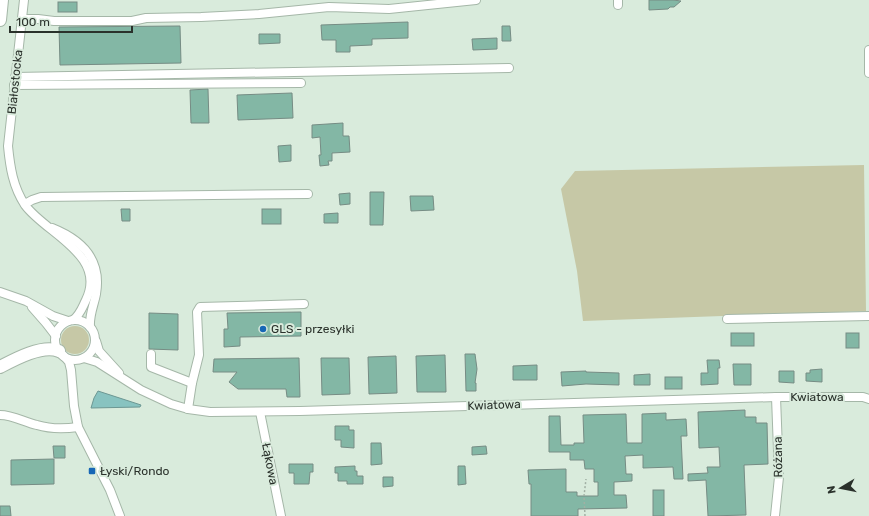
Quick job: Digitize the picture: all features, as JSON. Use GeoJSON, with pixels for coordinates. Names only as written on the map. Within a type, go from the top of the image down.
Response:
{"type":"FeatureCollection","features":[{"type":"Feature","properties":{"kind":"highway"},"geometry":{"type":"LineString","coordinates":[[0,20],[2,0]]}},
{"type":"Feature","properties":{"kind":"highway"},"geometry":{"type":"LineString","coordinates":[[0,367],[16,359],[44,349],[54,349],[61,353]]}},
{"type":"Feature","properties":{"kind":"street","name":"Białostocka"},"geometry":{"type":"LineString","coordinates":[[24,0],[8,146],[10,163],[18,193],[25,204],[36,217],[73,247],[80,255],[88,270],[90,284],[88,296],[79,314],[70,321]]}},
{"type":"Feature","properties":{"kind":"street"},"geometry":{"type":"LineString","coordinates":[[22,19],[54,21],[132,21],[146,18],[202,18],[259,14],[329,7],[389,9],[476,0]]}},
{"type":"Feature","properties":{"kind":"street"},"geometry":{"type":"LineString","coordinates":[[869,50],[869,73]]}},
{"type":"Feature","properties":{"kind":"street"},"geometry":{"type":"LineString","coordinates":[[15,81],[509,68]]}},
{"type":"Feature","properties":{"kind":"street"},"geometry":{"type":"LineString","coordinates":[[15,81],[301,83]]}},
{"type":"Feature","properties":{"kind":"street"},"geometry":{"type":"LineString","coordinates":[[25,204],[32,200],[42,198],[308,194]]}},
{"type":"Feature","properties":{"kind":"street","name":"Białostocka"},"geometry":{"type":"LineString","coordinates":[[44,224],[64,232],[79,243],[88,252],[94,262],[98,283],[90,317],[90,327]]}},
{"type":"Feature","properties":{"kind":"street"},"geometry":{"type":"LineString","coordinates":[[0,292],[26,301],[52,316],[70,321],[83,321],[90,327],[95,336],[94,346],[92,351],[82,358],[77,367],[72,386]]}},
{"type":"Feature","properties":{"kind":"street"},"geometry":{"type":"LineString","coordinates":[[26,301],[56,336]]}},
{"type":"Feature","properties":{"kind":"street"},"geometry":{"type":"LineString","coordinates":[[188,410],[198,355],[197,312],[200,307],[304,304]]}},
{"type":"Feature","properties":{"kind":"street"},"geometry":{"type":"LineString","coordinates":[[727,319],[869,316]]}},
{"type":"Feature","properties":{"kind":"street"},"geometry":{"type":"LineString","coordinates":[[70,321],[60,327],[56,336],[57,346],[69,362],[78,426],[110,490],[120,516]]}},
{"type":"Feature","properties":{"kind":"street","name":"Kwiatowa"},"geometry":{"type":"LineString","coordinates":[[95,336],[99,351],[125,379]]}},
{"type":"Feature","properties":{"kind":"street"},"geometry":{"type":"LineString","coordinates":[[61,353],[72,359],[82,358]]}},
{"type":"Feature","properties":{"kind":"street"},"geometry":{"type":"LineString","coordinates":[[151,354],[151,367],[192,384]]}},
{"type":"Feature","properties":{"kind":"street","name":"Kwiatowa"},"geometry":{"type":"LineString","coordinates":[[82,358],[97,362],[155,397],[188,410],[210,412],[260,412],[776,397],[863,397],[869,399]]}},
{"type":"Feature","properties":{"kind":"street","name":"Różana"},"geometry":{"type":"LineString","coordinates":[[775,516],[779,477],[776,397]]}},
{"type":"Feature","properties":{"kind":"street","name":"Łąkowa"},"geometry":{"type":"LineString","coordinates":[[260,412],[281,516]]}},
{"type":"Feature","properties":{"kind":"street"},"geometry":{"type":"LineString","coordinates":[[0,415],[12,416],[37,425],[52,428],[78,426]]}},
{"type":"Feature","properties":{"kind":"path"},"geometry":{"type":"LineString","coordinates":[[585,516],[584,496],[586,479]]}},
{"type":"Feature","properties":{"kind":"green space"},"geometry":{"type":"Polygon","coordinates":[[[864,165],[866,311],[583,321],[577,271],[561,189],[575,171],[864,165]]]}},
{"type":"Feature","properties":{"kind":"green space"},"geometry":{"type":"Polygon","coordinates":[[[75,326],[85,330],[89,340],[85,350],[75,354],[65,350],[61,340],[65,330],[75,326]]]}},
{"type":"Feature","properties":{"kind":"water"},"geometry":{"type":"Polygon","coordinates":[[[98,391],[141,405],[140,407],[91,408],[98,391]]]}},
{"type":"Feature","properties":{"kind":"building"},"geometry":{"type":"Polygon","coordinates":[[[649,0],[681,1],[674,7],[670,7],[668,9],[649,10],[649,0]]]}},
{"type":"Feature","properties":{"kind":"building"},"geometry":{"type":"Polygon","coordinates":[[[58,2],[77,2],[77,12],[58,12],[58,2]]]}},
{"type":"Feature","properties":{"kind":"building"},"geometry":{"type":"Polygon","coordinates":[[[408,22],[408,38],[372,39],[372,45],[350,46],[350,52],[336,52],[336,40],[322,40],[321,25],[408,22]]]}},
{"type":"Feature","properties":{"kind":"building"},"geometry":{"type":"Polygon","coordinates":[[[180,26],[181,63],[60,65],[59,27],[180,26]]]}},
{"type":"Feature","properties":{"kind":"building"},"geometry":{"type":"Polygon","coordinates":[[[502,26],[510,26],[511,41],[502,41],[502,26]]]}},
{"type":"Feature","properties":{"kind":"building"},"geometry":{"type":"Polygon","coordinates":[[[259,34],[280,34],[280,43],[259,44],[259,34]]]}},
{"type":"Feature","properties":{"kind":"building"},"geometry":{"type":"Polygon","coordinates":[[[497,38],[497,49],[473,50],[472,39],[497,38]]]}},
{"type":"Feature","properties":{"kind":"building"},"geometry":{"type":"Polygon","coordinates":[[[208,89],[209,123],[191,123],[190,90],[208,89]]]}},
{"type":"Feature","properties":{"kind":"building"},"geometry":{"type":"Polygon","coordinates":[[[292,93],[293,118],[238,120],[237,95],[292,93]]]}},
{"type":"Feature","properties":{"kind":"building"},"geometry":{"type":"Polygon","coordinates":[[[343,123],[343,136],[349,136],[350,152],[332,153],[332,161],[328,161],[329,165],[320,166],[320,137],[312,138],[312,125],[343,123]]]}},
{"type":"Feature","properties":{"kind":"building"},"geometry":{"type":"Polygon","coordinates":[[[291,145],[291,161],[279,162],[278,146],[291,145]]]}},
{"type":"Feature","properties":{"kind":"building"},"geometry":{"type":"Polygon","coordinates":[[[370,192],[384,192],[383,225],[370,225],[370,192]]]}},
{"type":"Feature","properties":{"kind":"building"},"geometry":{"type":"Polygon","coordinates":[[[350,193],[350,204],[340,205],[339,194],[350,193]]]}},
{"type":"Feature","properties":{"kind":"building"},"geometry":{"type":"Polygon","coordinates":[[[410,196],[433,196],[434,210],[411,211],[410,196]]]}},
{"type":"Feature","properties":{"kind":"building"},"geometry":{"type":"Polygon","coordinates":[[[121,209],[130,209],[130,221],[122,221],[121,209]]]}},
{"type":"Feature","properties":{"kind":"building"},"geometry":{"type":"Polygon","coordinates":[[[262,209],[281,209],[281,224],[262,224],[262,209]]]}},
{"type":"Feature","properties":{"kind":"building"},"geometry":{"type":"Polygon","coordinates":[[[338,213],[338,223],[324,223],[324,214],[338,213]]]}},
{"type":"Feature","properties":{"kind":"building","name":"GLS - przesyłki"},"geometry":{"type":"Polygon","coordinates":[[[301,312],[301,336],[240,337],[240,346],[224,347],[224,329],[228,329],[227,313],[301,312]]]}},
{"type":"Feature","properties":{"kind":"building"},"geometry":{"type":"Polygon","coordinates":[[[149,313],[178,314],[178,350],[149,349],[149,313]]]}},
{"type":"Feature","properties":{"kind":"building"},"geometry":{"type":"Polygon","coordinates":[[[731,333],[754,333],[754,346],[731,346],[731,333]]]}},
{"type":"Feature","properties":{"kind":"building"},"geometry":{"type":"Polygon","coordinates":[[[846,333],[859,333],[859,348],[846,348],[846,333]]]}},
{"type":"Feature","properties":{"kind":"building"},"geometry":{"type":"Polygon","coordinates":[[[465,354],[475,354],[477,369],[475,383],[476,391],[466,391],[465,354]]]}},
{"type":"Feature","properties":{"kind":"building"},"geometry":{"type":"Polygon","coordinates":[[[445,355],[446,392],[417,392],[416,356],[445,355]]]}},
{"type":"Feature","properties":{"kind":"building"},"geometry":{"type":"Polygon","coordinates":[[[396,356],[397,393],[369,394],[368,357],[396,356]]]}},
{"type":"Feature","properties":{"kind":"building"},"geometry":{"type":"Polygon","coordinates":[[[299,358],[300,397],[287,397],[286,389],[238,389],[229,382],[237,372],[213,372],[214,359],[299,358]]]}},
{"type":"Feature","properties":{"kind":"building"},"geometry":{"type":"Polygon","coordinates":[[[321,358],[349,358],[350,394],[322,395],[321,358]]]}},
{"type":"Feature","properties":{"kind":"building"},"geometry":{"type":"Polygon","coordinates":[[[707,360],[719,360],[720,368],[718,368],[718,384],[701,385],[701,373],[708,373],[707,360]]]}},
{"type":"Feature","properties":{"kind":"building"},"geometry":{"type":"Polygon","coordinates":[[[733,364],[751,364],[751,385],[734,385],[733,364]]]}},
{"type":"Feature","properties":{"kind":"building"},"geometry":{"type":"Polygon","coordinates":[[[537,365],[537,380],[513,380],[513,366],[537,365]]]}},
{"type":"Feature","properties":{"kind":"building"},"geometry":{"type":"Polygon","coordinates":[[[822,369],[822,382],[806,381],[806,373],[810,373],[810,370],[822,369]]]}},
{"type":"Feature","properties":{"kind":"building"},"geometry":{"type":"Polygon","coordinates":[[[586,371],[619,373],[619,385],[586,384],[562,386],[561,372],[586,371]]]}},
{"type":"Feature","properties":{"kind":"building"},"geometry":{"type":"Polygon","coordinates":[[[779,371],[794,371],[794,383],[779,382],[779,371]]]}},
{"type":"Feature","properties":{"kind":"building"},"geometry":{"type":"Polygon","coordinates":[[[650,374],[650,385],[634,385],[634,375],[650,374]]]}},
{"type":"Feature","properties":{"kind":"building"},"geometry":{"type":"Polygon","coordinates":[[[665,377],[682,377],[682,389],[665,389],[665,377]]]}},
{"type":"Feature","properties":{"kind":"building"},"geometry":{"type":"Polygon","coordinates":[[[745,410],[745,417],[756,417],[756,423],[767,423],[768,464],[744,465],[746,515],[708,516],[706,480],[688,481],[688,474],[708,473],[707,467],[720,467],[719,447],[699,448],[698,412],[745,410]]]}},
{"type":"Feature","properties":{"kind":"building"},"geometry":{"type":"Polygon","coordinates":[[[666,413],[666,420],[686,419],[687,436],[681,436],[683,479],[674,479],[673,467],[643,468],[643,455],[625,456],[626,474],[632,474],[632,481],[614,482],[614,495],[626,495],[627,508],[578,509],[578,516],[531,516],[531,484],[529,484],[528,470],[566,469],[566,492],[577,492],[577,496],[598,496],[598,482],[594,482],[594,469],[585,469],[584,460],[570,460],[570,452],[549,452],[549,416],[560,416],[561,445],[574,445],[574,443],[584,443],[583,415],[626,414],[627,443],[642,443],[642,414],[666,413]]]}},
{"type":"Feature","properties":{"kind":"building"},"geometry":{"type":"Polygon","coordinates":[[[335,426],[349,426],[349,430],[354,430],[354,448],[341,447],[341,440],[335,440],[335,426]]]}},
{"type":"Feature","properties":{"kind":"building"},"geometry":{"type":"Polygon","coordinates":[[[371,443],[381,443],[382,464],[371,465],[371,443]]]}},
{"type":"Feature","properties":{"kind":"building"},"geometry":{"type":"Polygon","coordinates":[[[53,446],[65,446],[65,458],[54,458],[53,446]]]}},
{"type":"Feature","properties":{"kind":"building"},"geometry":{"type":"Polygon","coordinates":[[[486,446],[487,454],[472,455],[472,447],[486,446]]]}},
{"type":"Feature","properties":{"kind":"building"},"geometry":{"type":"Polygon","coordinates":[[[54,459],[54,484],[11,485],[11,460],[54,459]]]}},
{"type":"Feature","properties":{"kind":"building"},"geometry":{"type":"Polygon","coordinates":[[[289,464],[313,464],[313,472],[310,472],[309,484],[294,484],[294,473],[289,473],[289,464]]]}},
{"type":"Feature","properties":{"kind":"building"},"geometry":{"type":"Polygon","coordinates":[[[355,466],[357,476],[363,476],[363,484],[347,484],[347,481],[338,481],[338,473],[335,473],[335,467],[355,466]]]}},
{"type":"Feature","properties":{"kind":"building"},"geometry":{"type":"Polygon","coordinates":[[[458,466],[465,466],[466,484],[458,485],[458,466]]]}},
{"type":"Feature","properties":{"kind":"building"},"geometry":{"type":"Polygon","coordinates":[[[383,477],[393,477],[393,486],[383,487],[383,477]]]}},
{"type":"Feature","properties":{"kind":"building"},"geometry":{"type":"Polygon","coordinates":[[[653,490],[664,490],[664,516],[653,516],[653,490]]]}},
{"type":"Feature","properties":{"kind":"building"},"geometry":{"type":"Polygon","coordinates":[[[0,506],[10,506],[11,516],[0,516],[0,506]]]}},
{"type":"Feature","properties":{"kind":"place","name":"GLS - przesyłki"},"geometry":{"type":"Point","coordinates":[263,329]}},
{"type":"Feature","properties":{"kind":"place","name":"Łyski/Rondo"},"geometry":{"type":"Point","coordinates":[92,471]}}]}
